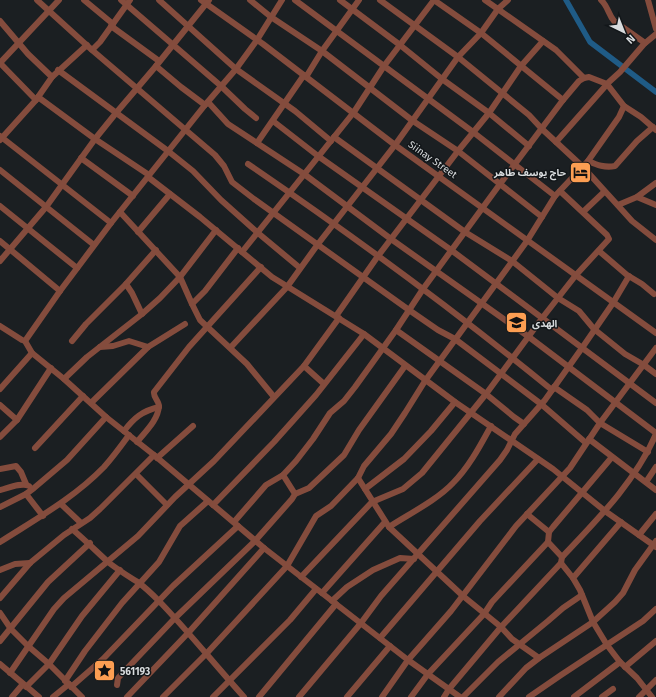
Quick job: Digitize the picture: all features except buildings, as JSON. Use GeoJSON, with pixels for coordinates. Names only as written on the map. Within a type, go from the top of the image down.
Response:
{"type":"FeatureCollection","features":[{"type":"Feature","properties":{"kind":"street"},"geometry":{"type":"LineString","coordinates":[[37,0],[92,50],[215,155],[224,166],[232,182],[272,213],[318,244],[363,278],[438,330],[455,339],[588,441],[656,490]]}},
{"type":"Feature","properties":{"kind":"street"},"geometry":{"type":"LineString","coordinates":[[59,0],[0,63],[37,98],[148,176],[287,287],[364,334],[455,402],[562,476],[605,511],[638,535],[655,544],[630,576],[626,588],[620,597],[593,622],[526,668],[499,697]]}},
{"type":"Feature","properties":{"kind":"street"},"geometry":{"type":"LineString","coordinates":[[84,0],[158,64],[181,87],[207,103],[228,124],[304,174],[391,239],[437,270],[656,433],[648,452],[605,511],[501,628],[449,689],[444,697]]}},
{"type":"Feature","properties":{"kind":"street"},"geometry":{"type":"LineString","coordinates":[[121,0],[129,2],[172,44],[256,118]]}},
{"type":"Feature","properties":{"kind":"street"},"geometry":{"type":"LineString","coordinates":[[159,0],[236,69],[332,139],[376,168],[465,232],[512,261],[558,298],[579,311],[594,329],[629,358],[644,365],[656,374]]}},
{"type":"Feature","properties":{"kind":"street"},"geometry":{"type":"LineString","coordinates":[[250,0],[322,51],[413,121],[458,151],[542,217]]}},
{"type":"Feature","properties":{"kind":"street"},"geometry":{"type":"LineString","coordinates":[[25,341],[111,223],[236,69],[257,40],[282,0]]}},
{"type":"Feature","properties":{"kind":"street"},"geometry":{"type":"LineString","coordinates":[[295,0],[473,132],[555,196]]}},
{"type":"Feature","properties":{"kind":"street"},"geometry":{"type":"LineString","coordinates":[[340,0],[442,79],[490,113],[529,146]]}},
{"type":"Feature","properties":{"kind":"street"},"geometry":{"type":"LineString","coordinates":[[257,143],[359,0]]}},
{"type":"Feature","properties":{"kind":"street"},"geometry":{"type":"LineString","coordinates":[[380,0],[458,57],[529,115],[583,167],[604,192],[632,221],[656,240]]}},
{"type":"Feature","properties":{"kind":"street"},"geometry":{"type":"LineString","coordinates":[[192,304],[240,250],[258,233],[272,213],[354,112],[384,66],[434,0],[481,33],[563,100]]}},
{"type":"Feature","properties":{"kind":"street"},"geometry":{"type":"LineString","coordinates":[[485,0],[556,50],[584,78],[594,78],[607,84],[624,106],[637,114],[654,129],[633,145],[615,166],[610,167],[598,165],[588,161]]}},
{"type":"Feature","properties":{"kind":"street"},"geometry":{"type":"LineString","coordinates":[[231,347],[287,287],[318,244],[413,121],[458,57],[481,33],[498,9],[508,0]]}},
{"type":"Feature","properties":{"kind":"street"},"geometry":{"type":"LineString","coordinates":[[601,0],[608,7],[610,16],[614,21],[645,43]]}},
{"type":"Feature","properties":{"kind":"street"},"geometry":{"type":"LineString","coordinates":[[648,0],[656,29]]}},
{"type":"Feature","properties":{"kind":"street"},"geometry":{"type":"LineString","coordinates":[[0,261],[46,207],[95,139],[116,112],[158,64],[205,1]]}},
{"type":"Feature","properties":{"kind":"street","name":"Siinay Street"},"geometry":{"type":"LineString","coordinates":[[205,1],[354,112],[395,145],[439,175],[527,241],[656,334]]}},
{"type":"Feature","properties":{"kind":"street"},"geometry":{"type":"LineString","coordinates":[[92,50],[129,2]]}},
{"type":"Feature","properties":{"kind":"street"},"geometry":{"type":"LineString","coordinates":[[0,21],[40,67],[52,77]]}},
{"type":"Feature","properties":{"kind":"street"},"geometry":{"type":"LineString","coordinates":[[556,142],[607,84],[628,64],[645,43],[656,34]]}},
{"type":"Feature","properties":{"kind":"street"},"geometry":{"type":"LineString","coordinates":[[10,673],[54,609],[64,598],[138,536],[167,505],[214,461],[304,366],[378,256],[439,175],[490,113],[521,66],[543,41]]}},
{"type":"Feature","properties":{"kind":"street"},"geometry":{"type":"LineString","coordinates":[[87,45],[58,70],[37,98],[1,138],[111,223]]}},
{"type":"Feature","properties":{"kind":"street"},"geometry":{"type":"LineString","coordinates":[[58,70],[193,171],[221,200],[300,268]]}},
{"type":"Feature","properties":{"kind":"street"},"geometry":{"type":"LineString","coordinates":[[53,697],[68,684],[103,659],[158,600],[236,524],[266,485],[283,475],[313,439],[330,413],[344,401],[396,330],[451,250],[514,165],[563,100],[584,78]]}},
{"type":"Feature","properties":{"kind":"street"},"geometry":{"type":"LineString","coordinates":[[163,697],[207,653],[287,566],[316,516],[331,506],[358,478],[364,466],[402,419],[425,380],[527,241],[555,196],[588,161],[619,117],[624,106]]}},
{"type":"Feature","properties":{"kind":"street"},"geometry":{"type":"LineString","coordinates":[[273,121],[318,156],[543,317],[629,384],[656,403]]}},
{"type":"Feature","properties":{"kind":"street"},"geometry":{"type":"LineString","coordinates":[[81,158],[133,196]]}},
{"type":"Feature","properties":{"kind":"street"},"geometry":{"type":"LineString","coordinates":[[248,164],[334,223],[553,388],[587,410],[600,423],[648,452]]}},
{"type":"Feature","properties":{"kind":"street"},"geometry":{"type":"LineString","coordinates":[[0,170],[94,246]]}},
{"type":"Feature","properties":{"kind":"street"},"geometry":{"type":"LineString","coordinates":[[618,205],[637,197],[656,183]]}},
{"type":"Feature","properties":{"kind":"street"},"geometry":{"type":"LineString","coordinates":[[301,577],[372,502],[403,489],[422,473],[486,394],[576,275],[609,238],[560,191]]}},
{"type":"Feature","properties":{"kind":"street"},"geometry":{"type":"LineString","coordinates":[[582,212],[604,192]]}},
{"type":"Feature","properties":{"kind":"street"},"geometry":{"type":"LineString","coordinates":[[138,232],[170,194]]}},
{"type":"Feature","properties":{"kind":"street"},"geometry":{"type":"LineString","coordinates":[[637,197],[656,204]]}},
{"type":"Feature","properties":{"kind":"street"},"geometry":{"type":"LineString","coordinates":[[0,206],[77,268]]}},
{"type":"Feature","properties":{"kind":"street"},"geometry":{"type":"LineString","coordinates":[[120,212],[180,276],[200,320],[231,347],[250,367],[274,397]]}},
{"type":"Feature","properties":{"kind":"street"},"geometry":{"type":"LineString","coordinates":[[64,379],[100,347],[142,314],[180,276],[216,230]]}},
{"type":"Feature","properties":{"kind":"street"},"geometry":{"type":"LineString","coordinates":[[0,241],[60,291]]}},
{"type":"Feature","properties":{"kind":"street"},"geometry":{"type":"LineString","coordinates":[[72,341],[86,324],[126,284],[156,250]]}},
{"type":"Feature","properties":{"kind":"street"},"geometry":{"type":"LineString","coordinates":[[599,251],[629,276],[654,294]]}},
{"type":"Feature","properties":{"kind":"street"},"geometry":{"type":"LineString","coordinates":[[137,442],[152,424],[159,407],[154,392],[189,347],[261,267]]}},
{"type":"Feature","properties":{"kind":"street"},"geometry":{"type":"LineString","coordinates":[[299,697],[361,623],[381,596],[500,460],[515,434],[541,404],[582,348],[613,303],[629,276]]}},
{"type":"Feature","properties":{"kind":"street"},"geometry":{"type":"LineString","coordinates":[[126,284],[142,314]]}},
{"type":"Feature","properties":{"kind":"street"},"geometry":{"type":"LineString","coordinates":[[91,403],[148,347],[185,324]]}},
{"type":"Feature","properties":{"kind":"street"},"geometry":{"type":"LineString","coordinates":[[0,326],[25,341],[32,353],[64,379],[106,417],[156,457],[255,541],[408,660],[460,697]]}},
{"type":"Feature","properties":{"kind":"street"},"geometry":{"type":"LineString","coordinates":[[396,330],[486,394],[524,424]]}},
{"type":"Feature","properties":{"kind":"street"},"geometry":{"type":"LineString","coordinates":[[68,684],[85,651],[139,583],[158,562],[180,526],[211,503],[274,442],[324,384],[364,334]]}},
{"type":"Feature","properties":{"kind":"street"},"geometry":{"type":"LineString","coordinates":[[100,347],[113,346],[129,340],[148,347]]}},
{"type":"Feature","properties":{"kind":"street"},"geometry":{"type":"LineString","coordinates":[[382,697],[408,660],[463,596],[508,536],[570,468],[600,423],[656,348]]}},
{"type":"Feature","properties":{"kind":"street"},"geometry":{"type":"LineString","coordinates":[[0,389],[32,353]]}},
{"type":"Feature","properties":{"kind":"street"},"geometry":{"type":"LineString","coordinates":[[304,366],[324,384]]}},
{"type":"Feature","properties":{"kind":"street"},"geometry":{"type":"LineString","coordinates":[[117,685],[118,678],[175,618],[255,541],[295,494],[308,488],[344,455],[359,430],[405,366]]}},
{"type":"Feature","properties":{"kind":"street"},"geometry":{"type":"LineString","coordinates":[[0,437],[17,420],[51,368]]}},
{"type":"Feature","properties":{"kind":"street"},"geometry":{"type":"LineString","coordinates":[[35,448],[83,396]]}},
{"type":"Feature","properties":{"kind":"street"},"geometry":{"type":"LineString","coordinates":[[365,489],[404,459],[431,431],[455,402]]}},
{"type":"Feature","properties":{"kind":"street"},"geometry":{"type":"LineString","coordinates":[[0,405],[17,420]]}},
{"type":"Feature","properties":{"kind":"street"},"geometry":{"type":"LineString","coordinates":[[0,542],[61,504],[103,468],[132,421],[147,410],[159,407]]}},
{"type":"Feature","properties":{"kind":"street"},"geometry":{"type":"LineString","coordinates":[[0,507],[26,494],[67,460],[106,417]]}},
{"type":"Feature","properties":{"kind":"street"},"geometry":{"type":"LineString","coordinates":[[0,598],[30,563],[72,529],[90,518],[136,474],[193,426]]}},
{"type":"Feature","properties":{"kind":"street"},"geometry":{"type":"LineString","coordinates":[[389,527],[444,491],[454,482],[471,460],[491,426]]}},
{"type":"Feature","properties":{"kind":"street"},"geometry":{"type":"LineString","coordinates":[[612,457],[548,532],[548,542],[561,560],[582,595],[593,622],[607,646],[620,662],[637,678],[652,697]]}},
{"type":"Feature","properties":{"kind":"street"},"geometry":{"type":"LineString","coordinates":[[380,638],[480,520],[538,459]]}},
{"type":"Feature","properties":{"kind":"street"},"geometry":{"type":"LineString","coordinates":[[0,469],[16,466],[21,472],[26,484]]}},
{"type":"Feature","properties":{"kind":"street"},"geometry":{"type":"LineString","coordinates":[[646,482],[656,467]]}},
{"type":"Feature","properties":{"kind":"street"},"geometry":{"type":"LineString","coordinates":[[136,474],[167,505]]}},
{"type":"Feature","properties":{"kind":"street"},"geometry":{"type":"LineString","coordinates":[[283,475],[295,494]]}},
{"type":"Feature","properties":{"kind":"street"},"geometry":{"type":"LineString","coordinates":[[358,478],[389,527],[419,553],[463,596],[519,644],[539,658]]}},
{"type":"Feature","properties":{"kind":"street"},"geometry":{"type":"LineString","coordinates":[[0,490],[26,484],[34,488]]}},
{"type":"Feature","properties":{"kind":"street"},"geometry":{"type":"LineString","coordinates":[[26,494],[43,516]]}},
{"type":"Feature","properties":{"kind":"street"},"geometry":{"type":"LineString","coordinates":[[61,504],[81,523]]}},
{"type":"Feature","properties":{"kind":"street"},"geometry":{"type":"LineString","coordinates":[[527,514],[548,532]]}},
{"type":"Feature","properties":{"kind":"street"},"geometry":{"type":"LineString","coordinates":[[638,535],[656,514]]}},
{"type":"Feature","properties":{"kind":"street"},"geometry":{"type":"LineString","coordinates":[[322,593],[385,522]]}},
{"type":"Feature","properties":{"kind":"street"},"geometry":{"type":"LineString","coordinates":[[572,578],[621,522]]}},
{"type":"Feature","properties":{"kind":"street"},"geometry":{"type":"LineString","coordinates":[[72,529],[90,543],[108,561],[139,583],[158,600],[189,632],[229,682],[244,697]]}},
{"type":"Feature","properties":{"kind":"street"},"geometry":{"type":"LineString","coordinates":[[411,697],[428,674],[548,542]]}},
{"type":"Feature","properties":{"kind":"street"},"geometry":{"type":"LineString","coordinates":[[0,641],[48,582],[90,543]]}},
{"type":"Feature","properties":{"kind":"street"},"geometry":{"type":"LineString","coordinates":[[127,697],[189,632],[264,548]]}},
{"type":"Feature","properties":{"kind":"street"},"geometry":{"type":"LineString","coordinates":[[259,697],[347,587],[373,570],[397,558],[414,559]]}},
{"type":"Feature","properties":{"kind":"street"},"geometry":{"type":"LineString","coordinates":[[0,570],[15,564],[30,563]]}},
{"type":"Feature","properties":{"kind":"street"},"geometry":{"type":"LineString","coordinates":[[12,697],[49,664],[82,616],[120,570]]}},
{"type":"Feature","properties":{"kind":"street"},"geometry":{"type":"LineString","coordinates":[[213,697],[294,616],[316,589]]}},
{"type":"Feature","properties":{"kind":"street"},"geometry":{"type":"LineString","coordinates":[[463,697],[498,662],[519,644],[563,608],[582,595]]}},
{"type":"Feature","properties":{"kind":"street"},"geometry":{"type":"LineString","coordinates":[[529,697],[607,646],[656,610]]}},
{"type":"Feature","properties":{"kind":"street"},"geometry":{"type":"LineString","coordinates":[[0,613],[11,629],[82,697]]}},
{"type":"Feature","properties":{"kind":"street"},"geometry":{"type":"LineString","coordinates":[[625,667],[656,641]]}},
{"type":"Feature","properties":{"kind":"street"},"geometry":{"type":"LineString","coordinates":[[347,697],[390,646]]}},
{"type":"Feature","properties":{"kind":"street"},"geometry":{"type":"LineString","coordinates":[[574,697],[620,662]]}},
{"type":"Feature","properties":{"kind":"street"},"geometry":{"type":"LineString","coordinates":[[0,664],[39,697]]}},
{"type":"Feature","properties":{"kind":"street"},"geometry":{"type":"LineString","coordinates":[[639,697],[656,680]]}},
{"type":"Feature","properties":{"kind":"street"},"geometry":{"type":"LineString","coordinates":[[602,697],[613,689]]}},
{"type":"Feature","properties":{"kind":"waterway"},"geometry":{"type":"LineString","coordinates":[[566,0],[590,42],[656,92]]}},
{"type":"Feature","properties":{"kind":"place","name":"حاج يوسف طاهر"},"geometry":{"type":"Point","coordinates":[581,172]}},
{"type":"Feature","properties":{"kind":"place","name":"الهدى"},"geometry":{"type":"Point","coordinates":[517,323]}},
{"type":"Feature","properties":{"kind":"place","name":"561193"},"geometry":{"type":"Point","coordinates":[104,671]}}]}
